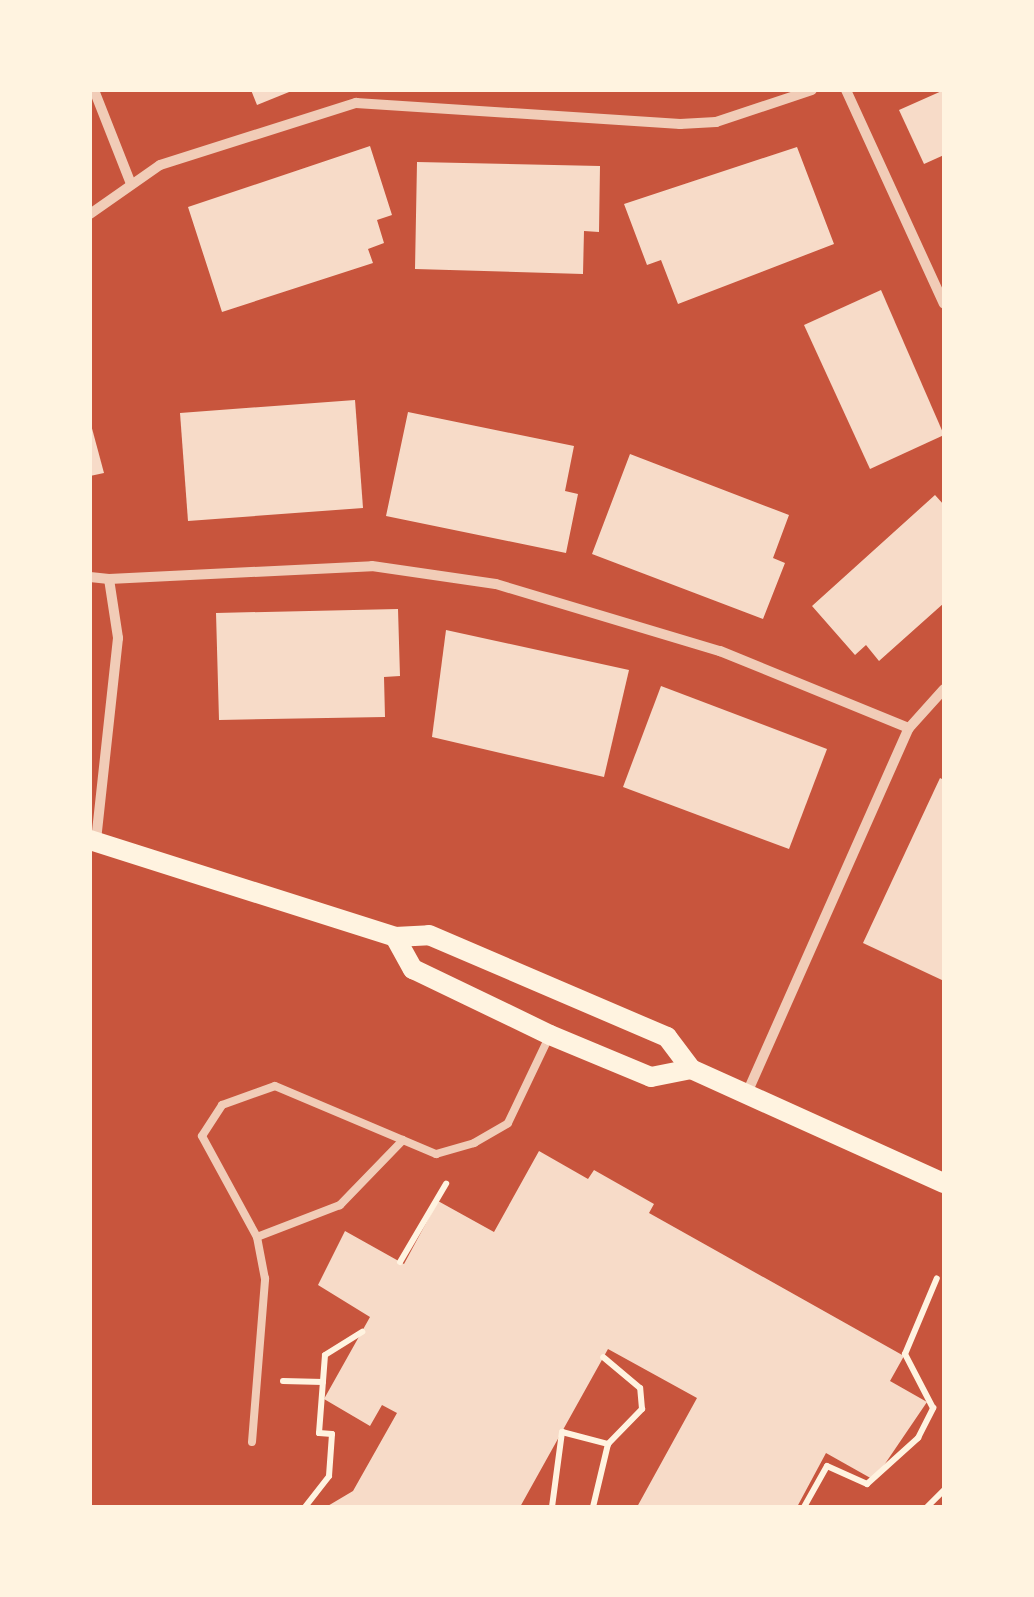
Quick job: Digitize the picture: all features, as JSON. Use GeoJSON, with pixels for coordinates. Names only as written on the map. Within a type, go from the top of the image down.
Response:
{"type":"FeatureCollection","features":[{"type":"Feature","properties":{"kind":"main road"},"geometry":{"type":"LineString","coordinates":[[93,841],[395,938],[429,934],[666,1037],[690,1068],[944,1183]]}},
{"type":"Feature","properties":{"kind":"main road"},"geometry":{"type":"LineString","coordinates":[[395,938],[413,969],[550,1035],[651,1077],[690,1068]]}},
{"type":"Feature","properties":{"kind":"street"},"geometry":{"type":"LineString","coordinates":[[94,90],[131,184]]}},
{"type":"Feature","properties":{"kind":"street"},"geometry":{"type":"LineString","coordinates":[[90,214],[131,184],[202,147],[356,103],[680,124],[716,122],[812,90]]}},
{"type":"Feature","properties":{"kind":"street"},"geometry":{"type":"LineString","coordinates":[[846,90],[944,304]]}},
{"type":"Feature","properties":{"kind":"street"},"geometry":{"type":"LineString","coordinates":[[90,576],[108,580],[354,566],[496,584],[720,650],[909,728]]}},
{"type":"Feature","properties":{"kind":"street"},"geometry":{"type":"LineString","coordinates":[[93,841],[118,638],[108,580]]}},
{"type":"Feature","properties":{"kind":"street"},"geometry":{"type":"LineString","coordinates":[[747,1093],[909,728],[944,689]]}},
{"type":"Feature","properties":{"kind":"lane"},"geometry":{"type":"LineString","coordinates":[[252,1442],[265,1279],[257,1237],[202,1136],[222,1105],[275,1086],[436,1154],[508,1123],[550,1035]]}},
{"type":"Feature","properties":{"kind":"lane"},"geometry":{"type":"LineString","coordinates":[[257,1237],[340,1206],[403,1140]]}},
{"type":"Feature","properties":{"kind":"path"},"geometry":{"type":"LineString","coordinates":[[400,1262],[446,1184]]}},
{"type":"Feature","properties":{"kind":"path"},"geometry":{"type":"LineString","coordinates":[[804,1507],[827,1466],[867,1484],[918,1438],[933,1408],[905,1354],[936,1278]]}},
{"type":"Feature","properties":{"kind":"path"},"geometry":{"type":"LineString","coordinates":[[305,1507],[329,1476],[332,1434],[319,1433],[325,1355],[362,1332]]}},
{"type":"Feature","properties":{"kind":"path"},"geometry":{"type":"LineString","coordinates":[[593,1507],[608,1444],[642,1408],[640,1388],[604,1357]]}},
{"type":"Feature","properties":{"kind":"path"},"geometry":{"type":"LineString","coordinates":[[283,1381],[323,1382]]}},
{"type":"Feature","properties":{"kind":"path"},"geometry":{"type":"LineString","coordinates":[[552,1507],[562,1432],[608,1444]]}},
{"type":"Feature","properties":{"kind":"path"},"geometry":{"type":"LineString","coordinates":[[927,1507],[944,1490]]}},
{"type":"Feature","properties":{"kind":"building"},"geometry":{"type":"Polygon","coordinates":[[[251,90],[294,90],[257,105],[251,90]]]}},
{"type":"Feature","properties":{"kind":"building"},"geometry":{"type":"Polygon","coordinates":[[[944,90],[944,155],[924,164],[899,110],[944,90]]]}},
{"type":"Feature","properties":{"kind":"building"},"geometry":{"type":"Polygon","coordinates":[[[370,146],[392,215],[377,220],[384,243],[368,249],[373,263],[222,312],[188,207],[370,146]]]}},
{"type":"Feature","properties":{"kind":"building"},"geometry":{"type":"Polygon","coordinates":[[[797,147],[834,244],[678,304],[661,260],[647,265],[624,204],[797,147]]]}},
{"type":"Feature","properties":{"kind":"building"},"geometry":{"type":"Polygon","coordinates":[[[417,162],[600,166],[599,232],[584,231],[583,274],[415,269],[417,162]]]}},
{"type":"Feature","properties":{"kind":"building"},"geometry":{"type":"Polygon","coordinates":[[[881,290],[944,435],[870,469],[804,325],[881,290]]]}},
{"type":"Feature","properties":{"kind":"building"},"geometry":{"type":"Polygon","coordinates":[[[355,400],[363,508],[188,521],[180,413],[355,400]]]}},
{"type":"Feature","properties":{"kind":"building"},"geometry":{"type":"Polygon","coordinates":[[[408,412],[574,446],[565,491],[578,494],[566,553],[386,516],[408,412]]]}},
{"type":"Feature","properties":{"kind":"building"},"geometry":{"type":"Polygon","coordinates":[[[90,421],[104,473],[90,476],[90,421]]]}},
{"type":"Feature","properties":{"kind":"building"},"geometry":{"type":"Polygon","coordinates":[[[630,454],[789,515],[773,558],[785,563],[763,619],[592,554],[630,454]]]}},
{"type":"Feature","properties":{"kind":"building"},"geometry":{"type":"Polygon","coordinates":[[[935,495],[944,505],[944,603],[879,661],[866,645],[855,655],[812,606],[935,495]]]}},
{"type":"Feature","properties":{"kind":"building"},"geometry":{"type":"Polygon","coordinates":[[[398,609],[400,676],[384,677],[385,717],[219,720],[216,613],[398,609]]]}},
{"type":"Feature","properties":{"kind":"building"},"geometry":{"type":"Polygon","coordinates":[[[446,630],[629,670],[604,777],[432,737],[446,630]]]}},
{"type":"Feature","properties":{"kind":"building"},"geometry":{"type":"Polygon","coordinates":[[[661,686],[827,749],[789,849],[623,787],[661,686]]]}},
{"type":"Feature","properties":{"kind":"building"},"geometry":{"type":"Polygon","coordinates":[[[940,778],[944,780],[944,981],[863,943],[940,778]]]}},
{"type":"Feature","properties":{"kind":"building"},"geometry":{"type":"Polygon","coordinates":[[[539,1151],[588,1179],[594,1170],[654,1204],[649,1213],[904,1356],[890,1381],[927,1402],[874,1480],[826,1453],[797,1507],[637,1507],[697,1398],[608,1349],[520,1507],[326,1507],[353,1491],[397,1413],[382,1405],[370,1426],[324,1399],[370,1317],[318,1285],[345,1231],[404,1264],[438,1201],[494,1232],[539,1151]]]}}]}
